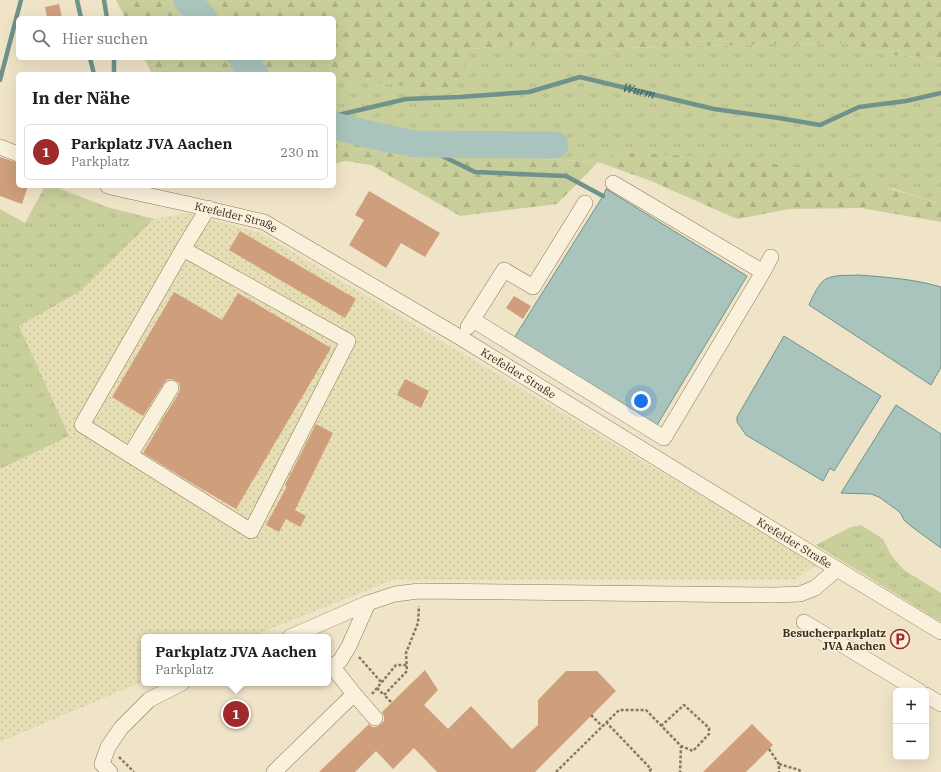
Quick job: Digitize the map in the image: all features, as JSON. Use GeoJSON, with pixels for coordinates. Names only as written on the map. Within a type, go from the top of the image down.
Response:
{"type":"FeatureCollection","features":[{"type":"Feature","properties":{"kind":"street"},"geometry":{"type":"LineString","coordinates":[[0,146],[16,153]]}},
{"type":"Feature","properties":{"kind":"street"},"geometry":{"type":"LineString","coordinates":[[613,183],[763,272]]}},
{"type":"Feature","properties":{"kind":"street","name":"Krefelder Straße"},"geometry":{"type":"LineString","coordinates":[[115,188],[264,222],[461,338],[941,632]]}},
{"type":"Feature","properties":{"kind":"street"},"geometry":{"type":"LineString","coordinates":[[461,338],[504,270],[533,287],[585,203]]}},
{"type":"Feature","properties":{"kind":"street"},"geometry":{"type":"LineString","coordinates":[[184,249],[348,341],[251,531],[82,425],[184,249],[208,208]]}},
{"type":"Feature","properties":{"kind":"street"},"geometry":{"type":"LineString","coordinates":[[473,320],[664,438],[771,257]]}},
{"type":"Feature","properties":{"kind":"street"},"geometry":{"type":"LineString","coordinates":[[130,455],[171,388]]}},
{"type":"Feature","properties":{"kind":"street","name":"Krefelder Straße"},"geometry":{"type":"LineString","coordinates":[[305,634],[368,603],[395,594],[419,591],[774,595],[800,594],[815,588],[837,569]]}},
{"type":"Feature","properties":{"kind":"street"},"geometry":{"type":"LineString","coordinates":[[331,665],[340,661],[349,646],[368,603]]}},
{"type":"Feature","properties":{"kind":"street"},"geometry":{"type":"LineString","coordinates":[[804,622],[915,688]]}},
{"type":"Feature","properties":{"kind":"street"},"geometry":{"type":"LineString","coordinates":[[331,666],[375,718]]}},
{"type":"Feature","properties":{"kind":"street"},"geometry":{"type":"LineString","coordinates":[[104,769],[108,747],[120,728],[149,700],[176,686]]}},
{"type":"Feature","properties":{"kind":"street"},"geometry":{"type":"LineString","coordinates":[[274,772],[354,694]]}},
{"type":"Feature","properties":{"kind":"street"},"geometry":{"type":"LineString","coordinates":[[929,697],[941,704]]}},
{"type":"Feature","properties":{"kind":"path"},"geometry":{"type":"LineString","coordinates":[[384,695],[407,671],[406,653],[418,623],[419,591]]}},
{"type":"Feature","properties":{"kind":"path"},"geometry":{"type":"LineString","coordinates":[[349,646],[382,683]]}},
{"type":"Feature","properties":{"kind":"path"},"geometry":{"type":"LineString","coordinates":[[378,688],[391,702]]}},
{"type":"Feature","properties":{"kind":"path"},"geometry":{"type":"LineString","coordinates":[[556,772],[619,710],[646,710],[661,726],[681,746],[693,751],[709,734],[709,728],[684,705],[661,726]]}},
{"type":"Feature","properties":{"kind":"path"},"geometry":{"type":"LineString","coordinates":[[591,716],[602,726]]}},
{"type":"Feature","properties":{"kind":"path"},"geometry":{"type":"LineString","coordinates":[[606,722],[651,769],[649,772]]}},
{"type":"Feature","properties":{"kind":"path"},"geometry":{"type":"LineString","coordinates":[[680,772],[681,746]]}},
{"type":"Feature","properties":{"kind":"path"},"geometry":{"type":"LineString","coordinates":[[108,747],[134,772]]}},
{"type":"Feature","properties":{"kind":"path"},"geometry":{"type":"LineString","coordinates":[[770,749],[779,764],[779,772]]}},
{"type":"Feature","properties":{"kind":"path"},"geometry":{"type":"LineString","coordinates":[[779,764],[801,772]]}},
{"type":"Feature","properties":{"kind":"shaded area"},"geometry":{"type":"Polygon","coordinates":[[[187,213],[261,233],[817,565],[794,580],[393,580],[258,634],[141,634],[141,682],[0,742],[0,469],[69,436],[19,326],[79,292],[154,219],[187,213]]]}},
{"type":"Feature","properties":{"kind":"green space"},"geometry":{"type":"Polygon","coordinates":[[[116,0],[941,0],[941,58],[888,55],[849,43],[624,48],[575,51],[522,44],[471,49],[455,92],[336,79],[336,72],[151,72],[145,60],[336,60],[336,16],[124,16],[116,0]]]}},
{"type":"Feature","properties":{"kind":"green space"},"geometry":{"type":"Polygon","coordinates":[[[849,43],[888,55],[941,58],[941,204],[894,189],[621,152],[598,162],[401,151],[336,135],[336,79],[346,79],[471,49],[522,44],[575,51],[624,48],[849,43]]]}},
{"type":"Feature","properties":{"kind":"green space"},"geometry":{"type":"Polygon","coordinates":[[[336,135],[401,151],[598,162],[557,204],[460,216],[371,165],[345,161],[336,163],[336,135]]]}},
{"type":"Feature","properties":{"kind":"green space"},"geometry":{"type":"Polygon","coordinates":[[[621,152],[703,157],[825,169],[941,204],[941,222],[861,208],[790,209],[737,219],[651,181],[598,162],[621,152]]]}},
{"type":"Feature","properties":{"kind":"green space"},"geometry":{"type":"Polygon","coordinates":[[[44,188],[58,188],[107,207],[154,219],[79,292],[19,326],[69,436],[0,469],[0,209],[25,223],[44,188]]]}},
{"type":"Feature","properties":{"kind":"green space"},"geometry":{"type":"Polygon","coordinates":[[[861,525],[883,539],[891,555],[904,570],[941,593],[941,622],[816,545],[851,527],[861,525]]]}},
{"type":"Feature","properties":{"kind":"water"},"geometry":{"type":"Polygon","coordinates":[[[606,189],[747,276],[657,425],[514,338],[606,189]]]}},
{"type":"Feature","properties":{"kind":"water"},"geometry":{"type":"Polygon","coordinates":[[[858,275],[910,280],[941,287],[941,367],[931,385],[809,305],[818,287],[826,279],[837,276],[858,275]]]}},
{"type":"Feature","properties":{"kind":"water"},"geometry":{"type":"Polygon","coordinates":[[[784,336],[881,396],[834,471],[830,468],[823,481],[746,435],[737,422],[737,417],[784,336]]]}},
{"type":"Feature","properties":{"kind":"water"},"geometry":{"type":"Polygon","coordinates":[[[896,405],[941,434],[941,548],[912,527],[904,520],[897,510],[879,497],[871,494],[841,493],[896,405]]]}},
{"type":"Feature","properties":{"kind":"building"},"geometry":{"type":"Polygon","coordinates":[[[59,4],[62,16],[47,16],[45,7],[59,4]]]}},
{"type":"Feature","properties":{"kind":"building"},"geometry":{"type":"Polygon","coordinates":[[[0,157],[16,162],[16,188],[27,188],[22,204],[0,196],[0,157]]]}},
{"type":"Feature","properties":{"kind":"building"},"geometry":{"type":"Polygon","coordinates":[[[369,191],[440,233],[425,257],[401,243],[386,268],[349,245],[364,220],[355,215],[369,191]]]}},
{"type":"Feature","properties":{"kind":"building"},"geometry":{"type":"Polygon","coordinates":[[[240,231],[356,299],[345,318],[229,250],[240,231]]]}},
{"type":"Feature","properties":{"kind":"building"},"geometry":{"type":"Polygon","coordinates":[[[174,292],[222,320],[238,293],[331,348],[236,509],[143,453],[179,393],[179,383],[171,379],[166,380],[143,416],[112,397],[174,292]]]}},
{"type":"Feature","properties":{"kind":"building"},"geometry":{"type":"Polygon","coordinates":[[[514,296],[531,306],[523,319],[506,308],[514,296]]]}},
{"type":"Feature","properties":{"kind":"building"},"geometry":{"type":"Polygon","coordinates":[[[405,379],[429,391],[421,408],[397,395],[405,379]]]}},
{"type":"Feature","properties":{"kind":"building"},"geometry":{"type":"Polygon","coordinates":[[[316,424],[333,433],[295,510],[306,516],[300,527],[286,519],[279,532],[266,525],[287,486],[285,485],[316,424]]]}},
{"type":"Feature","properties":{"kind":"building"},"geometry":{"type":"Polygon","coordinates":[[[425,670],[438,690],[424,705],[448,729],[471,706],[512,749],[538,725],[538,700],[566,671],[597,671],[616,691],[535,772],[437,772],[414,748],[393,769],[376,751],[355,772],[319,772],[369,724],[372,727],[376,727],[381,724],[384,721],[382,712],[425,670]]]}},
{"type":"Feature","properties":{"kind":"building"},"geometry":{"type":"Polygon","coordinates":[[[752,724],[773,745],[746,772],[703,772],[752,724]]]}},
{"type":"Feature","properties":{"kind":"waterway"},"geometry":{"type":"LineString","coordinates":[[17,16],[21,0]]}},
{"type":"Feature","properties":{"kind":"waterway"},"geometry":{"type":"LineString","coordinates":[[77,0],[81,16]]}},
{"type":"Feature","properties":{"kind":"waterway"},"geometry":{"type":"LineString","coordinates":[[104,0],[107,16]]}},
{"type":"Feature","properties":{"kind":"waterway","name":"Wurm"},"geometry":{"type":"LineString","coordinates":[[187,0],[202,16]]}},
{"type":"Feature","properties":{"kind":"waterway"},"geometry":{"type":"LineString","coordinates":[[0,80],[16,19]]}},
{"type":"Feature","properties":{"kind":"waterway"},"geometry":{"type":"LineString","coordinates":[[90,60],[94,72]]}},
{"type":"Feature","properties":{"kind":"waterway"},"geometry":{"type":"LineString","coordinates":[[114,60],[114,72]]}},
{"type":"Feature","properties":{"kind":"waterway","name":"Wurm"},"geometry":{"type":"LineString","coordinates":[[243,60],[253,72]]}},
{"type":"Feature","properties":{"kind":"waterway","name":"Wurm"},"geometry":{"type":"LineString","coordinates":[[336,116],[406,99],[529,92],[580,77],[714,109],[820,125],[859,107],[906,101],[941,93]]}},
{"type":"Feature","properties":{"kind":"waterway","name":"Wurm"},"geometry":{"type":"LineString","coordinates":[[336,126],[389,139],[418,144],[555,145]]}},
{"type":"Feature","properties":{"kind":"waterway"},"geometry":{"type":"LineString","coordinates":[[418,144],[475,172],[566,176],[603,196]]}},
{"type":"Feature","properties":{"kind":"place","name":"Besucherparkplatz JVA Aachen"},"geometry":{"type":"Point","coordinates":[900,639]}},
{"type":"Feature","properties":{"kind":"place","name":"Parkplatz JVA Aachen"},"geometry":{"type":"Point","coordinates":[236,714]}}]}
